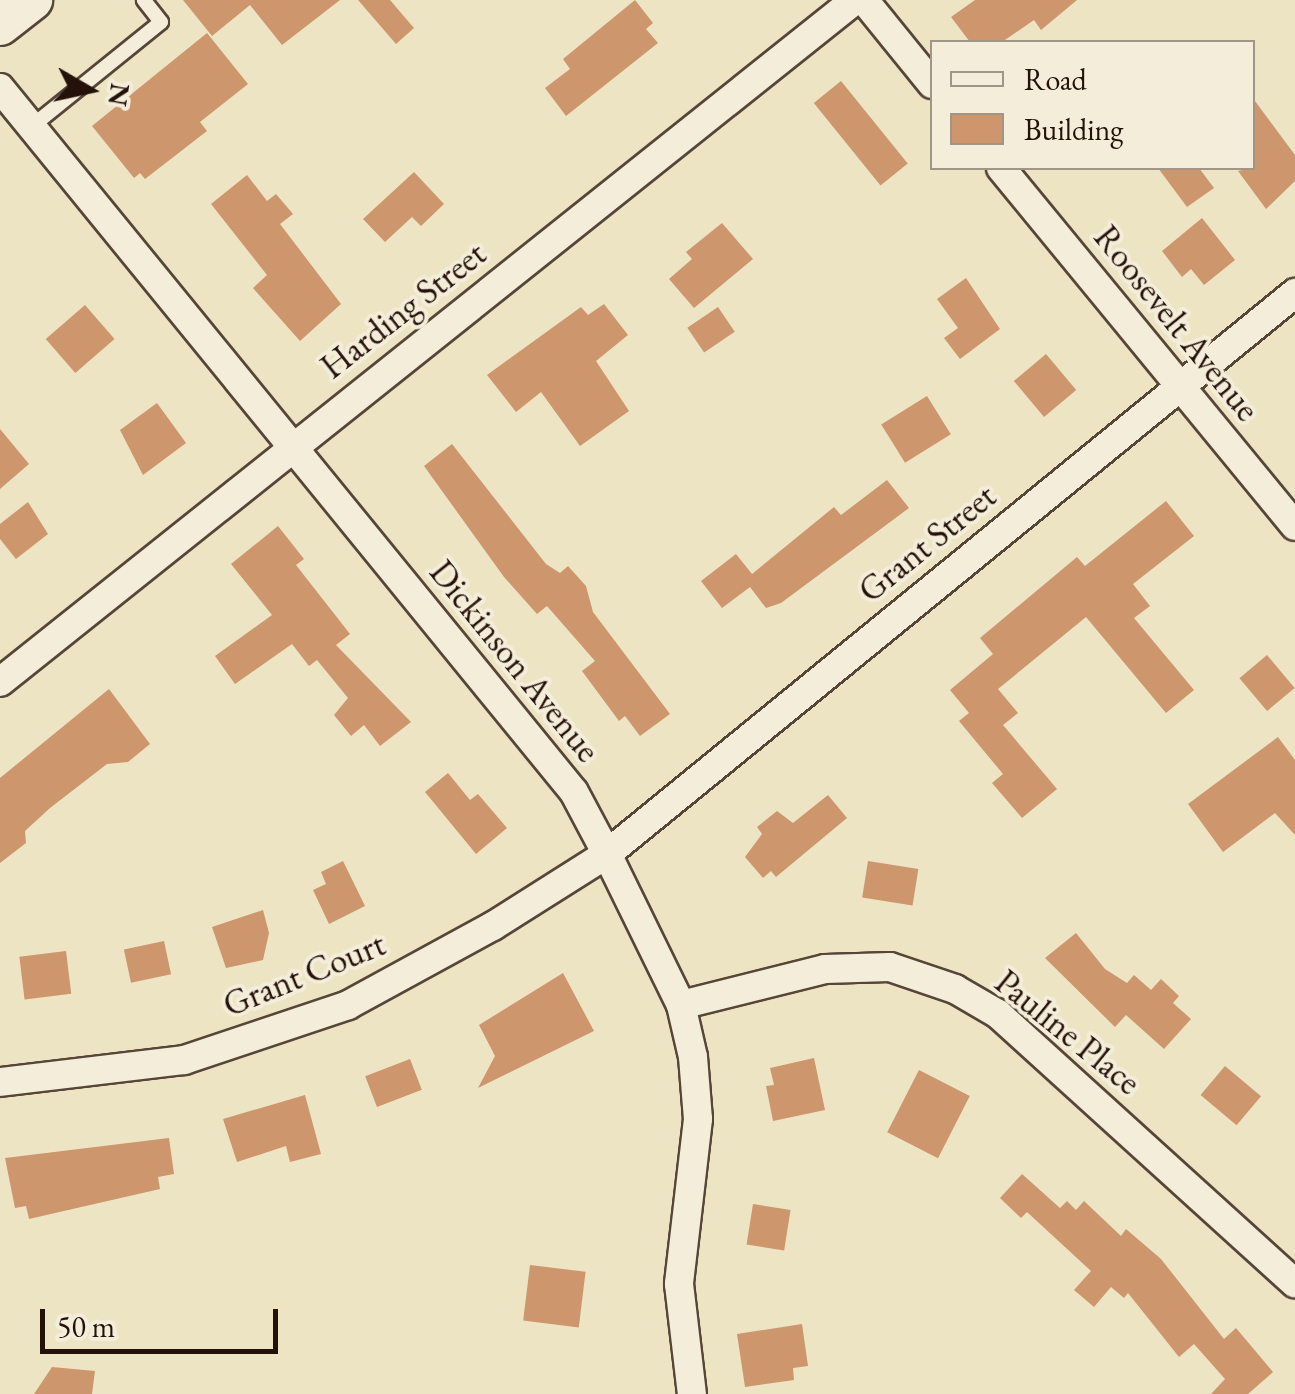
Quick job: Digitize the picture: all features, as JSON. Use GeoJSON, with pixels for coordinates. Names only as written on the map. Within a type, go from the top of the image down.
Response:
{"type":"FeatureCollection","features":[{"type":"Feature","properties":{"kind":"main road"},"geometry":{"type":"LineString","coordinates":[[0,26],[32,0]]}},
{"type":"Feature","properties":{"kind":"street","name":"Harding Street"},"geometry":{"type":"LineString","coordinates":[[0,682],[291,446],[855,0]]}},
{"type":"Feature","properties":{"kind":"street"},"geometry":{"type":"LineString","coordinates":[[864,0],[930,82]]}},
{"type":"Feature","properties":{"kind":"street","name":"Dickinson Avenue"},"geometry":{"type":"LineString","coordinates":[[0,88],[574,792],[607,854],[682,1005],[698,1119],[679,1284],[692,1394]]}},
{"type":"Feature","properties":{"kind":"street","name":"Roosevelt Avenue"},"geometry":{"type":"LineString","coordinates":[[1003,170],[1295,526]]}},
{"type":"Feature","properties":{"kind":"street","name":"Grant Street"},"geometry":{"type":"LineString","coordinates":[[607,854],[1295,293]]}},
{"type":"Feature","properties":{"kind":"street","name":"Grant Court"},"geometry":{"type":"LineString","coordinates":[[0,1082],[184,1060],[348,1005],[494,926],[607,854]]}},
{"type":"Feature","properties":{"kind":"street","name":"Pauline Place"},"geometry":{"type":"LineString","coordinates":[[682,1005],[825,969],[890,967],[954,989],[998,1014],[1295,1283]]}},
{"type":"Feature","properties":{"kind":"lane"},"geometry":{"type":"LineString","coordinates":[[31,127],[161,22],[144,0]]}},
{"type":"Feature","properties":{"kind":"building"},"geometry":{"type":"Polygon","coordinates":[[[183,0],[340,0],[282,45],[250,5],[212,36],[183,0]]]}},
{"type":"Feature","properties":{"kind":"building"},"geometry":{"type":"Polygon","coordinates":[[[358,0],[390,0],[414,28],[396,44],[358,0]]]}},
{"type":"Feature","properties":{"kind":"building"},"geometry":{"type":"Polygon","coordinates":[[[635,0],[653,23],[646,29],[658,43],[566,116],[545,88],[570,69],[563,59],[635,0]]]}},
{"type":"Feature","properties":{"kind":"building"},"geometry":{"type":"Polygon","coordinates":[[[975,0],[1077,0],[1041,30],[1034,20],[1005,40],[968,40],[951,17],[975,0]]]}},
{"type":"Feature","properties":{"kind":"building"},"geometry":{"type":"Polygon","coordinates":[[[207,33],[248,84],[200,122],[207,131],[145,179],[140,173],[134,178],[92,126],[207,33]]]}},
{"type":"Feature","properties":{"kind":"building"},"geometry":{"type":"Polygon","coordinates":[[[841,81],[908,163],[881,185],[814,103],[841,81]]]}},
{"type":"Feature","properties":{"kind":"building"},"geometry":{"type":"Polygon","coordinates":[[[1255,101],[1295,155],[1295,181],[1266,209],[1238,171],[1255,170],[1255,101]]]}},
{"type":"Feature","properties":{"kind":"building"},"geometry":{"type":"Polygon","coordinates":[[[1159,170],[1200,170],[1214,188],[1187,207],[1159,170]]]}},
{"type":"Feature","properties":{"kind":"building"},"geometry":{"type":"Polygon","coordinates":[[[414,172],[444,204],[421,226],[412,217],[385,242],[363,219],[414,172]]]}},
{"type":"Feature","properties":{"kind":"building"},"geometry":{"type":"Polygon","coordinates":[[[247,175],[267,201],[276,194],[293,214],[280,224],[341,304],[300,341],[253,288],[267,275],[211,204],[247,175]]]}},
{"type":"Feature","properties":{"kind":"building"},"geometry":{"type":"Polygon","coordinates":[[[1202,218],[1235,260],[1204,285],[1191,269],[1182,277],[1162,251],[1202,218]]]}},
{"type":"Feature","properties":{"kind":"building"},"geometry":{"type":"Polygon","coordinates":[[[722,223],[753,259],[694,308],[669,279],[692,259],[686,252],[722,223]]]}},
{"type":"Feature","properties":{"kind":"building"},"geometry":{"type":"Polygon","coordinates":[[[966,278],[1000,329],[960,359],[944,338],[958,328],[937,299],[966,278]]]}},
{"type":"Feature","properties":{"kind":"building"},"geometry":{"type":"Polygon","coordinates":[[[604,304],[628,335],[596,361],[629,411],[580,446],[541,392],[516,412],[487,375],[581,307],[588,315],[604,304]]]}},
{"type":"Feature","properties":{"kind":"building"},"geometry":{"type":"Polygon","coordinates":[[[85,305],[115,339],[75,373],[46,339],[85,305]]]}},
{"type":"Feature","properties":{"kind":"building"},"geometry":{"type":"Polygon","coordinates":[[[718,307],[735,332],[704,353],[687,328],[718,307]]]}},
{"type":"Feature","properties":{"kind":"building"},"geometry":{"type":"Polygon","coordinates":[[[1046,354],[1076,390],[1044,417],[1014,381],[1046,354]]]}},
{"type":"Feature","properties":{"kind":"building"},"geometry":{"type":"Polygon","coordinates":[[[927,396],[951,434],[905,463],[881,425],[927,396]]]}},
{"type":"Feature","properties":{"kind":"building"},"geometry":{"type":"Polygon","coordinates":[[[157,403],[186,443],[143,475],[120,430],[157,403]]]}},
{"type":"Feature","properties":{"kind":"building"},"geometry":{"type":"Polygon","coordinates":[[[0,429],[29,464],[0,489],[0,429]]]}},
{"type":"Feature","properties":{"kind":"building"},"geometry":{"type":"Polygon","coordinates":[[[452,444],[546,564],[560,573],[568,566],[586,586],[593,612],[670,714],[640,736],[625,716],[619,721],[582,671],[595,661],[547,606],[537,614],[504,577],[424,466],[452,444]]]}},
{"type":"Feature","properties":{"kind":"building"},"geometry":{"type":"Polygon","coordinates":[[[887,480],[909,508],[781,603],[766,608],[750,587],[722,608],[701,581],[736,554],[752,574],[834,507],[841,515],[887,480]]]}},
{"type":"Feature","properties":{"kind":"building"},"geometry":{"type":"Polygon","coordinates":[[[1166,501],[1194,536],[1133,584],[1150,606],[1134,618],[1194,690],[1166,713],[1086,617],[998,689],[1018,713],[1003,725],[1057,789],[1022,818],[992,783],[1003,774],[959,721],[969,713],[950,690],[993,654],[980,638],[1077,557],[1085,566],[1166,501]]]}},
{"type":"Feature","properties":{"kind":"building"},"geometry":{"type":"Polygon","coordinates":[[[28,502],[48,534],[16,559],[0,539],[0,524],[28,502]]]}},
{"type":"Feature","properties":{"kind":"building"},"geometry":{"type":"Polygon","coordinates":[[[278,526],[304,559],[296,565],[350,634],[336,645],[411,722],[380,746],[364,725],[351,736],[334,715],[348,698],[317,660],[309,666],[292,644],[235,684],[215,656],[272,615],[231,564],[278,526]]]}},
{"type":"Feature","properties":{"kind":"building"},"geometry":{"type":"Polygon","coordinates":[[[1267,655],[1295,688],[1267,711],[1239,678],[1267,655]]]}},
{"type":"Feature","properties":{"kind":"building"},"geometry":{"type":"Polygon","coordinates":[[[109,689],[150,744],[128,762],[107,764],[50,808],[25,831],[26,843],[0,863],[0,778],[109,689]]]}},
{"type":"Feature","properties":{"kind":"building"},"geometry":{"type":"Polygon","coordinates":[[[1278,737],[1295,760],[1295,835],[1275,813],[1223,852],[1188,804],[1278,737]]]}},
{"type":"Feature","properties":{"kind":"building"},"geometry":{"type":"Polygon","coordinates":[[[448,773],[470,800],[478,794],[507,828],[476,854],[425,792],[448,773]]]}},
{"type":"Feature","properties":{"kind":"building"},"geometry":{"type":"Polygon","coordinates":[[[828,795],[847,818],[776,877],[771,871],[763,878],[745,857],[762,834],[757,827],[777,811],[793,823],[828,795]]]}},
{"type":"Feature","properties":{"kind":"building"},"geometry":{"type":"Polygon","coordinates":[[[343,861],[365,906],[329,924],[313,890],[326,884],[321,872],[343,861]]]}},
{"type":"Feature","properties":{"kind":"building"},"geometry":{"type":"Polygon","coordinates":[[[868,861],[918,869],[913,906],[862,898],[868,861]]]}},
{"type":"Feature","properties":{"kind":"building"},"geometry":{"type":"Polygon","coordinates":[[[263,910],[269,933],[263,960],[226,968],[212,927],[263,910]]]}},
{"type":"Feature","properties":{"kind":"building"},"geometry":{"type":"Polygon","coordinates":[[[1076,933],[1105,969],[1127,983],[1134,975],[1151,990],[1161,979],[1179,996],[1173,1003],[1191,1019],[1164,1049],[1126,1015],[1115,1027],[1045,958],[1076,933]]]}},
{"type":"Feature","properties":{"kind":"building"},"geometry":{"type":"Polygon","coordinates":[[[164,941],[171,974],[131,983],[124,950],[164,941]]]}},
{"type":"Feature","properties":{"kind":"building"},"geometry":{"type":"Polygon","coordinates":[[[66,951],[71,994],[25,999],[19,957],[66,951]]]}},
{"type":"Feature","properties":{"kind":"building"},"geometry":{"type":"Polygon","coordinates":[[[563,973],[594,1031],[478,1088],[495,1056],[479,1025],[563,973]]]}},
{"type":"Feature","properties":{"kind":"building"},"geometry":{"type":"Polygon","coordinates":[[[814,1058],[825,1110],[773,1121],[766,1086],[774,1085],[770,1068],[814,1058]]]}},
{"type":"Feature","properties":{"kind":"building"},"geometry":{"type":"Polygon","coordinates":[[[410,1059],[422,1090],[377,1107],[365,1076],[410,1059]]]}},
{"type":"Feature","properties":{"kind":"building"},"geometry":{"type":"Polygon","coordinates":[[[1225,1066],[1261,1096],[1237,1125],[1201,1095],[1225,1066]]]}},
{"type":"Feature","properties":{"kind":"building"},"geometry":{"type":"Polygon","coordinates":[[[919,1070],[970,1096],[938,1158],[887,1132],[919,1070]]]}},
{"type":"Feature","properties":{"kind":"building"},"geometry":{"type":"Polygon","coordinates":[[[305,1095],[321,1154],[290,1162],[286,1146],[237,1162],[223,1119],[305,1095]]]}},
{"type":"Feature","properties":{"kind":"building"},"geometry":{"type":"Polygon","coordinates":[[[169,1138],[174,1174],[158,1177],[160,1189],[29,1219],[26,1206],[15,1208],[5,1158],[169,1138]]]}},
{"type":"Feature","properties":{"kind":"building"},"geometry":{"type":"Polygon","coordinates":[[[1022,1174],[1060,1208],[1067,1201],[1076,1210],[1084,1201],[1121,1236],[1126,1229],[1161,1259],[1224,1339],[1236,1328],[1273,1372],[1248,1394],[1211,1394],[1225,1379],[1194,1344],[1179,1357],[1128,1293],[1124,1298],[1111,1287],[1094,1307],[1074,1290],[1091,1271],[1027,1212],[1021,1218],[1000,1198],[1022,1174]]]}},
{"type":"Feature","properties":{"kind":"building"},"geometry":{"type":"Polygon","coordinates":[[[753,1204],[791,1210],[784,1250],[747,1244],[753,1204]]]}},
{"type":"Feature","properties":{"kind":"building"},"geometry":{"type":"Polygon","coordinates":[[[530,1265],[586,1272],[579,1327],[523,1321],[530,1265]]]}},
{"type":"Feature","properties":{"kind":"building"},"geometry":{"type":"Polygon","coordinates":[[[802,1324],[808,1366],[793,1368],[794,1380],[745,1387],[737,1334],[802,1324]]]}},
{"type":"Feature","properties":{"kind":"building"},"geometry":{"type":"Polygon","coordinates":[[[52,1367],[95,1371],[92,1394],[34,1394],[52,1367]]]}}]}
